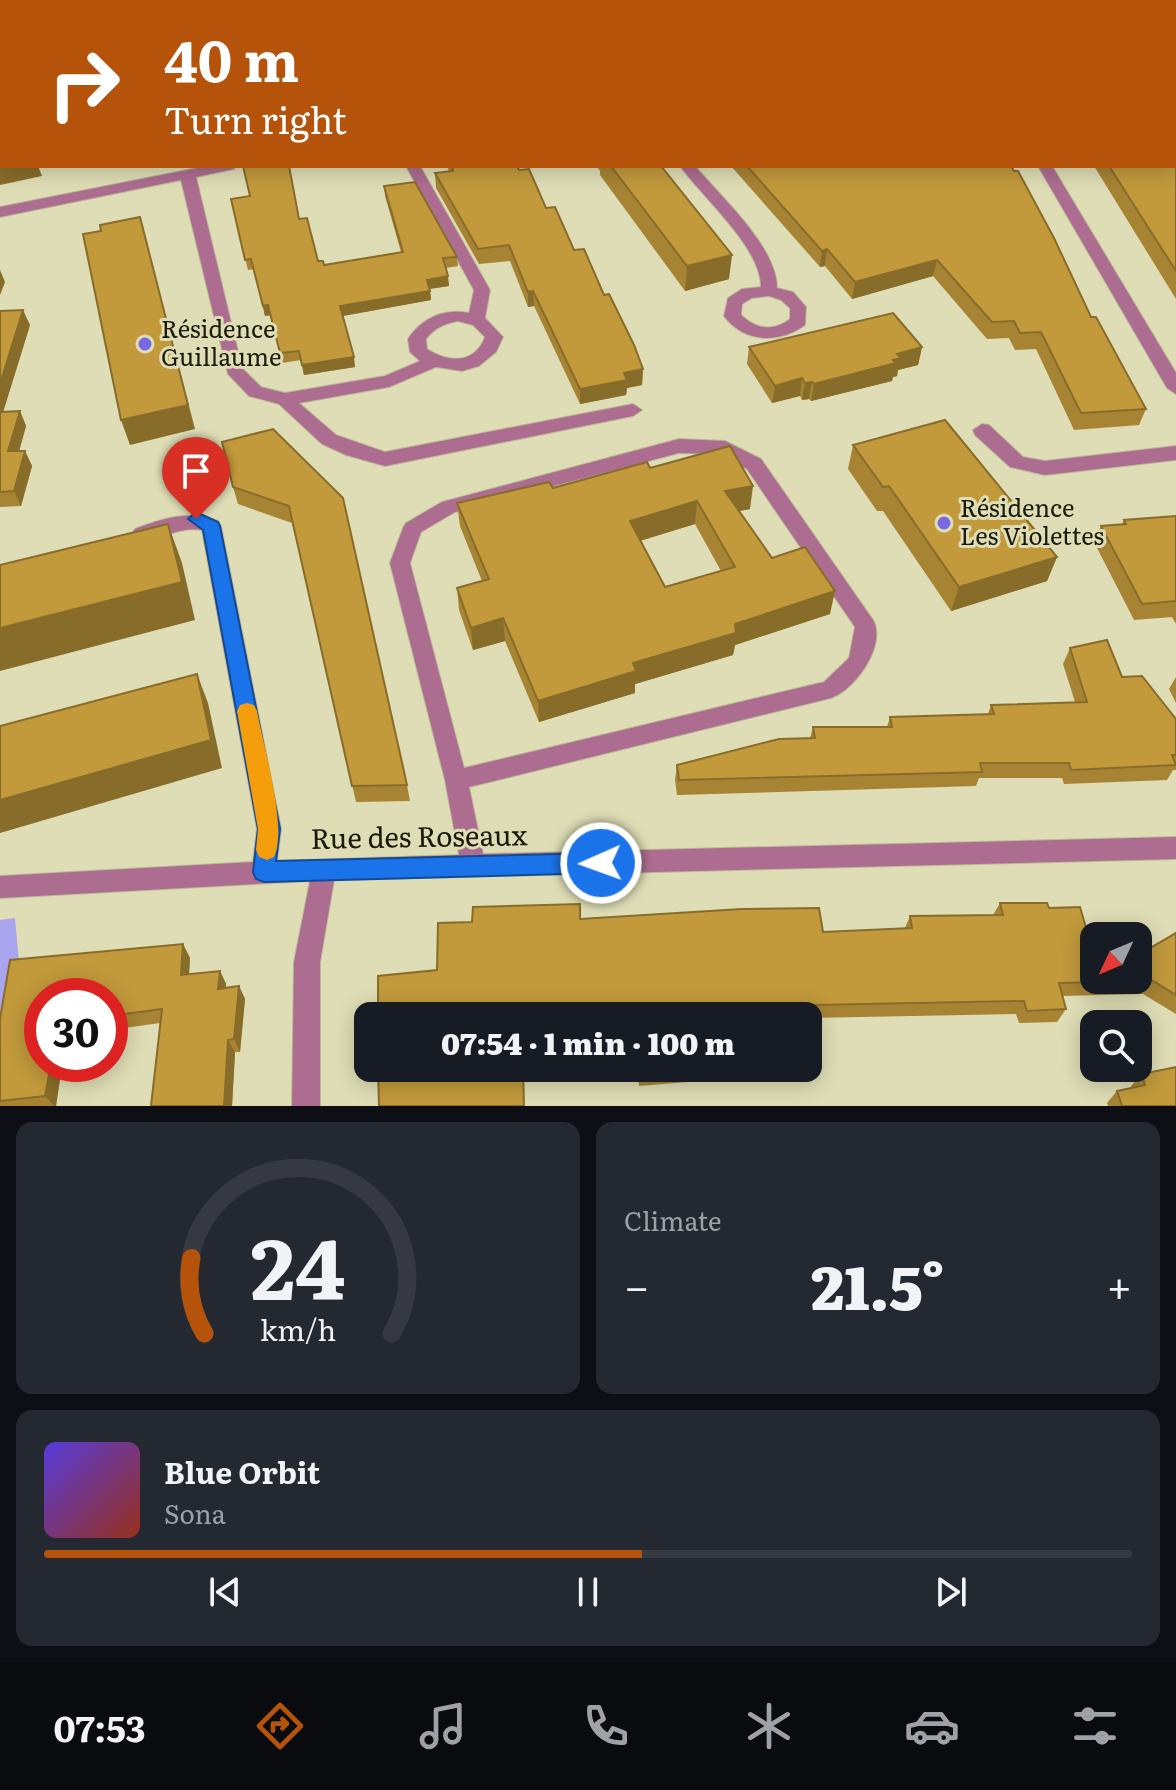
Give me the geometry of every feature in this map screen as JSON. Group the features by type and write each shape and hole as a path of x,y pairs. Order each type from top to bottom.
{"street":[{"path":"0,212 217,168"},
{"path":"414,168 482,290 476,319"},
{"path":"689,168 760,254 769,274 769,291"},
{"path":"1046,168 1176,388"},
{"path":"187,173 234,370 255,392 285,399 389,381 432,362"},
{"path":"458,316 476,319 488,326 494,337 491,348 481,358 448,366 432,362 419,352 417,339 424,327 439,319 458,316"},
{"path":"285,399 311,428 345,450 385,459 633,410"},
{"path":"982,430 1017,462 1045,468 1176,453"},
{"path":"456,780 831,689 859,662 866,626 754,464 725,448 679,446 449,507 413,528 400,563 456,780 473,866"},
{"path":"128,539 171,523 196,519 211,526 269,829 264,872"},
{"name":"Rue des Roseaux","path":"0,887 324,869 1176,848"},
{"path":"306,1106 307,962 324,869"}],"shaded area":[{"path":"15,918 20,973 0,1085 0,920"}],"building":[{"path":"243,168 289,168 299,219 307,218 318,261 323,261 324,265 403,252 384,186 415,182 457,257 443,258 448,276 427,280 430,291 340,306 354,357 302,365 299,351 280,353 268,305 263,306 251,259 245,260 231,199 250,196"},
{"path":"452,168 529,169 546,208 555,207 574,250 584,249 604,295 609,294 643,369 624,373 627,380 580,389 533,291 528,292 509,245 478,249 435,173 453,171"},
{"path":"613,168 663,168 732,255 687,266"},
{"path":"749,168 1012,168 1018,171 1091,317 1096,317 1146,409 1081,413 1041,332 1020,333 1014,321 992,322 937,260 855,282 827,249 822,251"},
{"path":"1110,168 1176,168 1176,271"},
{"name":"Résidence Guillaume","path":"140,217 188,405 121,420 83,234 101,231 100,225"},
{"path":"23,310 0,384 0,311"},
{"path":"893,313 922,347 897,354 901,358 893,360 896,363 814,384 805,383 802,378 775,386 749,347"},
{"path":"20,411 8,451 25,451 14,491 0,492 0,412"},
{"name":"Résidence Les Violettes","path":"945,420 1057,557 959,587 889,486 883,487 853,445"},
{"path":"273,429 343,498 407,785 352,786 289,506 233,487 222,442"},
{"path":"730,446 753,486 725,491 772,558 805,547 835,591 735,624 736,633 633,663 636,671 538,701 503,618 471,628 457,588 489,579 457,503 549,482 553,488 647,462 650,468","holes":["697,501 735,567 665,587 630,521"]},
{"path":"1176,516 1176,601 1142,604 1101,526 1126,524 1124,520"},
{"path":"168,524 182,582 0,628 0,565"},
{"path":"1107,640 1122,677 1142,676 1176,719 1176,755 1172,755 1176,765 1071,770 1069,763 980,763 982,772 679,780 677,765 779,739 815,738 813,727 892,727 890,717 994,714 991,705 1087,702 1070,648"},
{"path":"197,674 211,740 0,800 0,726"},
{"path":"1000,903 1047,903 1049,908 1080,907 1084,922 1080,922 1080,983 1059,983 1066,1009 1027,1011 1024,1001 822,1005 822,1002 378,1002 378,976 437,970 438,923 472,922 473,907 580,904 580,919 742,909 819,908 823,932 912,928 910,916 1003,915"},
{"path":"1176,933 1176,995 1153,981 1152,947"},
{"path":"183,944 181,975 220,971 218,989 239,986 234,1039 228,1040 224,1106 151,1106 162,1009 128,1014 128,978 24,978 24,1082 48,1082 45,1096 0,1101 0,1019 10,960"},
{"path":"1176,1067 1176,1106 1122,1106 1117,1091 1152,1082 1152,1072"},
{"path":"378,1082 523,1082 524,1106 379,1106"}],"slow traffic":[{"path":"247,711 269,829 267,850"}],"place":[{"name":"Résidence Guillaume","path":"145,344"},
{"name":"Résidence Les Violettes","path":"944,523"}],"route":[{"path":"196,519 211,526 269,829 264,872 601,863"}]}
